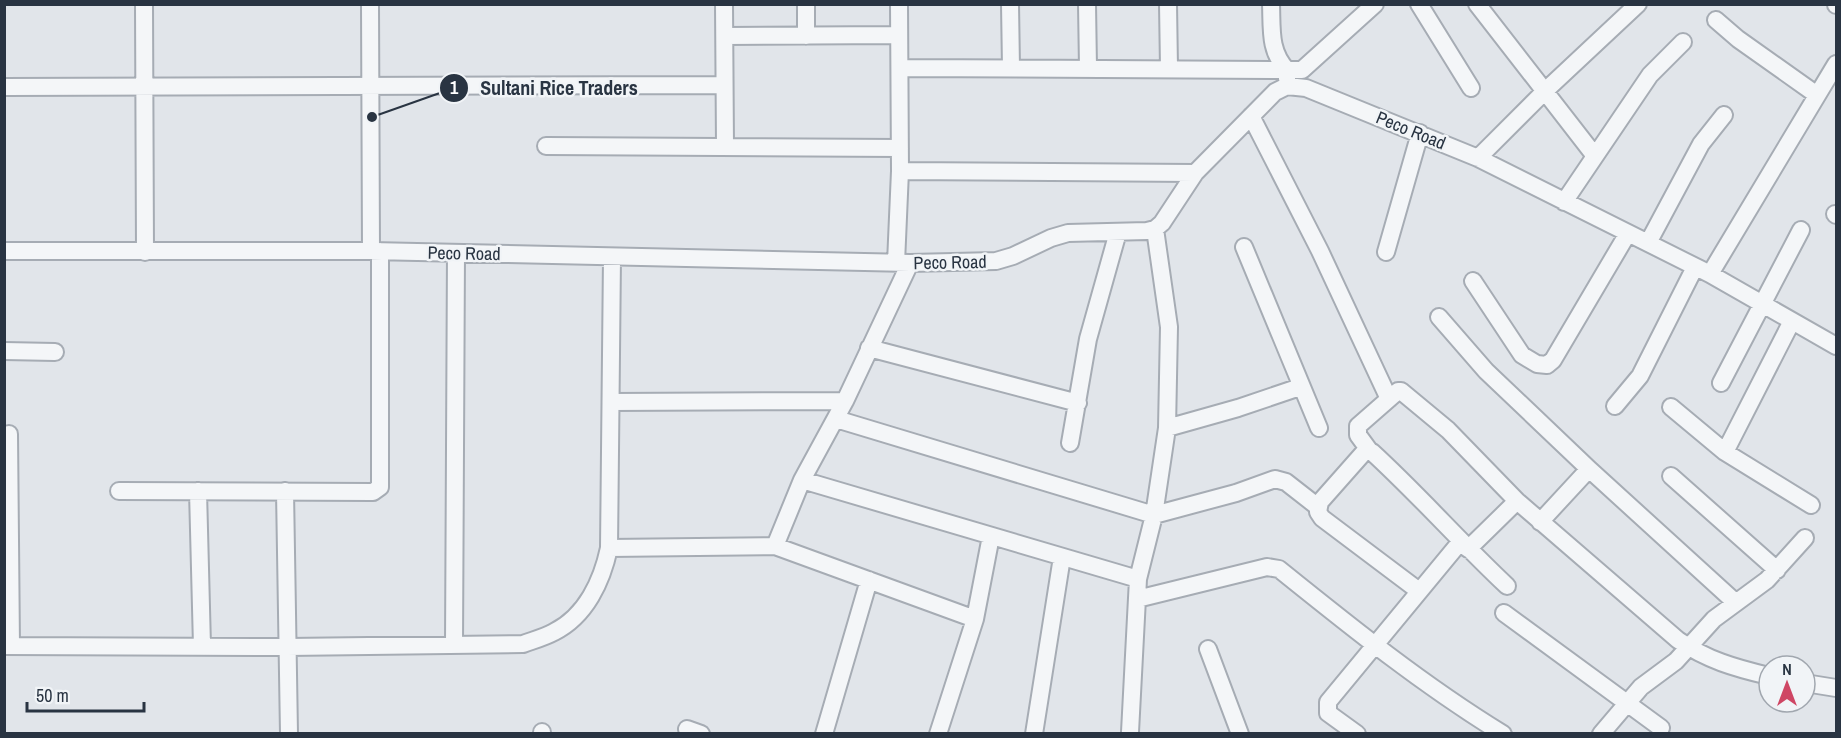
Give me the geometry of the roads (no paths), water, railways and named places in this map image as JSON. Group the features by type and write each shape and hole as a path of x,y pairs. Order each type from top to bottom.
{"street":[{"path":"144,4 145,252"},
{"path":"119,491 373,492 380,487 370,4"},
{"path":"724,4 725,146"},
{"path":"806,4 806,36"},
{"path":"775,546 802,480 836,419 869,348 903,263 899,4"},
{"path":"1010,4 1011,68"},
{"path":"1087,4 1088,68"},
{"path":"1168,4 1169,68"},
{"path":"1270,4 1272,46 1287,78"},
{"path":"1130,732 1138,579 1154,515 1167,428 1169,327 1155,229 1195,173 1287,78 1302,70 1375,4"},
{"path":"1419,4 1471,88"},
{"path":"1477,4 1595,156"},
{"path":"1478,158 1545,91 1638,4"},
{"path":"1716,20 1738,39 1817,95"},
{"path":"725,36 899,35"},
{"path":"1564,202 1650,75 1683,42"},
{"path":"1615,406 1640,376 1703,271 1836,64"},
{"path":"900,68 1169,68 1287,78"},
{"name":"Peco Road","path":"1287,78 1306,88 1478,158 1703,271 1836,346"},
{"path":"4,87 724,85"},
{"path":"1648,243 1701,144 1724,115"},
{"path":"1251,116 1320,251 1389,399"},
{"path":"1386,252 1420,133"},
{"path":"546,146 900,148"},
{"path":"900,171 1195,173"},
{"name":"Peco Road","path":"4,251 376,251 903,263 996,261 1068,233 1155,229"},
{"path":"1721,383 1801,230"},
{"path":"1070,443 1088,339 1118,232"},
{"path":"1473,281 1522,355 1537,364 1547,365 1553,360 1628,233"},
{"path":"1244,247 1318,428"},
{"path":"454,645 456,253"},
{"path":"9,434 8,646 288,647 524,644 554,633 589,600 599,584 609,548 612,257"},
{"path":"1438,316 1486,371 1735,602"},
{"path":"1725,452 1792,321"},
{"path":"869,348 1078,403"},
{"path":"4,351 55,352"},
{"path":"1167,428 1238,408 1300,387"},
{"path":"1508,586 1464,545 1417,494 1369,450 1358,435 1358,426 1398,391 1434,417 1540,522 1688,647 1696,653 1757,673"},
{"path":"611,402 845,401"},
{"path":"1671,407 1725,452 1811,505"},
{"path":"836,419 1154,515 1275,480 1286,482 1318,507"},
{"path":"1369,450 1363,452 1320,502 1318,512 1322,518 1419,591"},
{"path":"1540,522 1589,469"},
{"path":"1671,476 1777,570"},
{"path":"802,480 1138,579"},
{"path":"198,491 202,646"},
{"path":"285,491 289,734"},
{"path":"1357,734 1328,713 1327,705 1419,591 1464,545 1517,501"},
{"path":"938,734 975,619 991,536"},
{"path":"1601,734 1641,687 1676,661 1714,619 1767,580 1805,538"},
{"path":"609,548 775,546 975,619"},
{"path":"1034,734 1062,556"},
{"path":"1137,599 1267,567 1279,569 1374,646 1469,713 1503,734"},
{"path":"824,734 869,580"},
{"path":"1504,613 1661,728"},
{"path":"1208,649 1240,734"},
{"path":"1817,686 1836,688"}],"place":[{"name":"Sultani Rice Traders","path":"372,117"}]}
